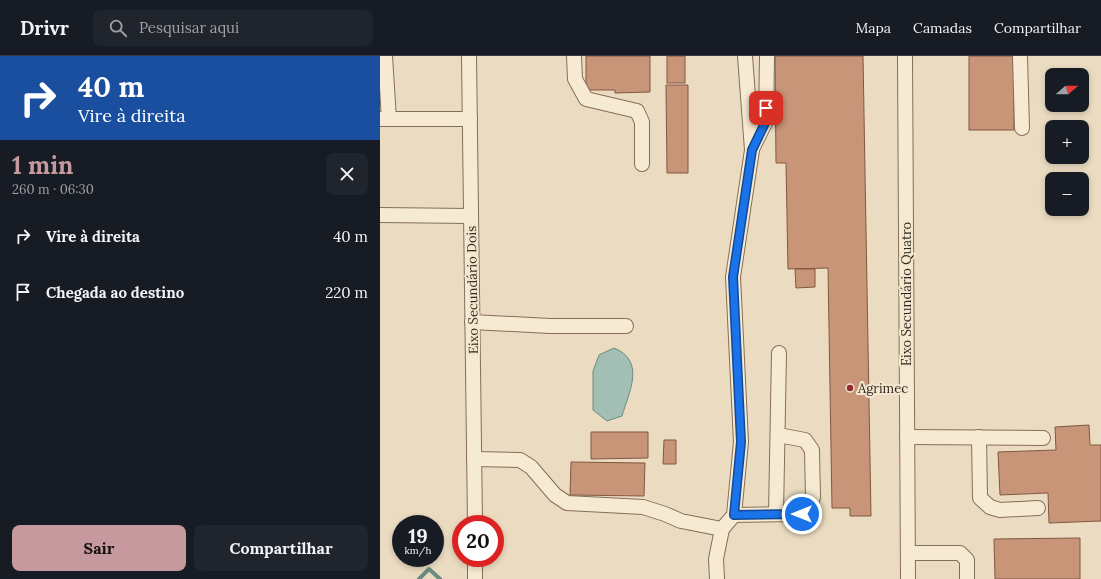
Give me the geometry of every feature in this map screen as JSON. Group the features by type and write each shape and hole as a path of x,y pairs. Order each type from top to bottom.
{"street":[{"path":"385,56 385,119 470,119"},
{"name":"Eixo Secundário Dois","path":"469,56 475,515"},
{"path":"574,56 576,79 586,100 638,111 642,122 642,164"},
{"path":"716,579 716,559 722,529 734,515 741,442 733,277 752,150 745,56"},
{"path":"752,150 766,121 767,56"},
{"name":"Eixo Secundário Quatro","path":"905,56 908,579"},
{"path":"1020,56 1022,128"},
{"path":"380,214 471,216"},
{"path":"472,322 550,326 626,326"},
{"path":"776,514 779,352"},
{"path":"734,515 802,514 809,510 813,497 812,450 805,440 778,435"},
{"path":"907,437 1043,438"},
{"path":"979,437 980,498 990,507 1000,510 1038,508"},
{"path":"474,459 520,460 531,467 555,495 567,503 643,507 681,521 722,529"},
{"path":"908,553 960,553 967,560 967,579"},
{"path":"475,567 475,579"}],"water":[{"path":"614,348 624,354 630,361 633,378 622,416 607,421 593,410 593,371 599,355"}],"building":[{"path":"586,56 650,56 650,92 615,93 615,90 586,90"},
{"path":"667,56 685,56 685,83 667,83"},
{"name":"Agrimec","path":"775,56 863,56 871,516 850,516 850,508 832,508 828,268 788,269 786,163 776,163"},
{"path":"969,56 1014,56 1014,130 969,130"},
{"path":"666,85 688,85 688,173 667,173"},
{"path":"795,269 815,269 815,287 796,288"},
{"path":"1089,425 1090,445 1101,445 1101,521 1049,523 1048,493 1000,495 998,452 1056,450 1055,427"},
{"path":"591,432 648,432 648,458 591,459"},
{"path":"664,440 676,440 676,464 663,464"},
{"path":"571,462 645,463 644,496 570,495"},
{"path":"1080,538 1080,579 995,579 994,539"}],"waterway":[{"path":"419,579 429,569 440,579"}],"place":[{"name":"Agrimec","path":"850,388"}],"route":[{"path":"766,108 766,121 752,150 733,277 741,442 734,515 802,514"}]}
